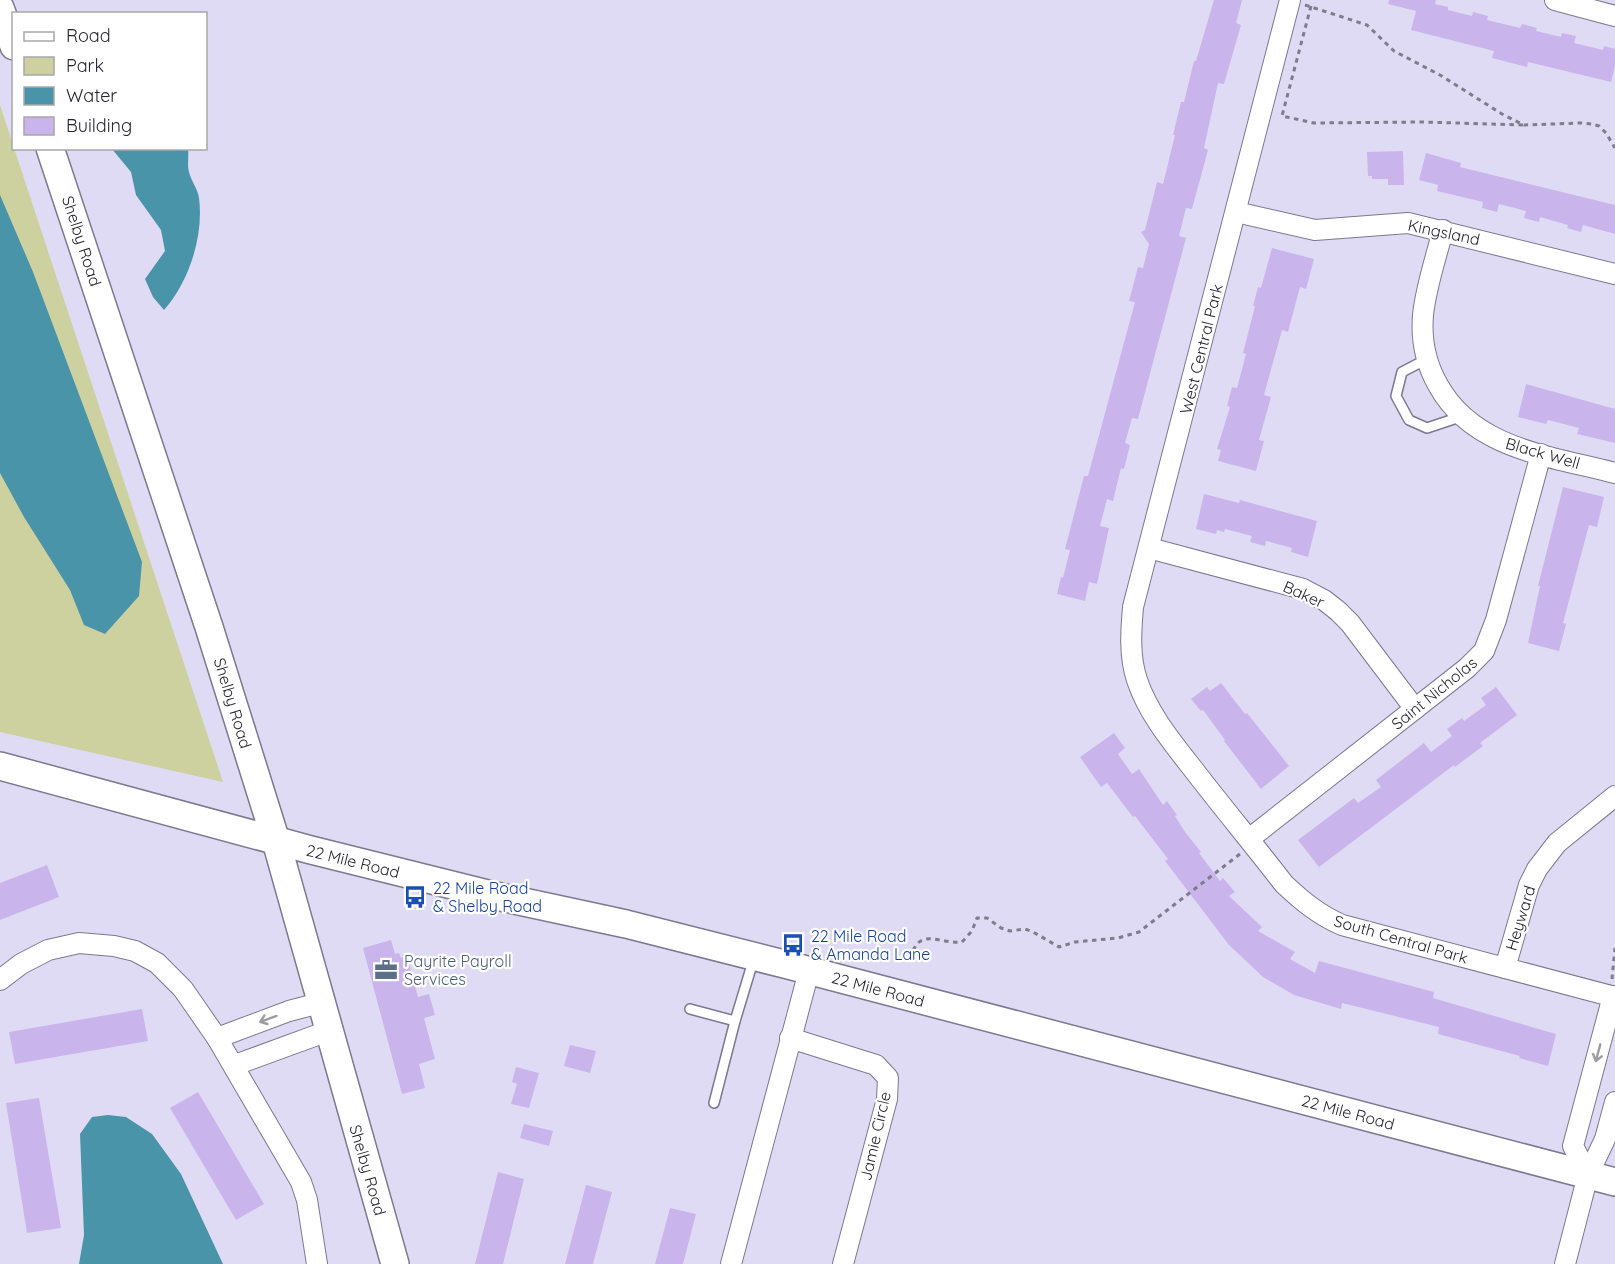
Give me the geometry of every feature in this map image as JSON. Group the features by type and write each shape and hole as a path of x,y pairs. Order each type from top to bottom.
{"street":[{"path":"1555,0 1615,16"},
{"name":"West Central Park","path":"1144,699 1134,669 1131,646 1133,607 1290,1"},
{"path":"0,8 12,41"},
{"name":"Shelby Road","path":"51,150 209,627 276,841 395,1264"},
{"name":"Kingsland","path":"1236,212 1315,230 1399,223 1443,231 1615,274"},
{"name":"Black Well","path":"1443,231 1425,298 1422,329 1432,375 1448,402 1460,417 1495,439 1540,454 1615,473"},
{"name":"Saint Nicholas","path":"1249,839 1467,668 1484,651 1496,620 1540,454"},
{"name":"Baker","path":"1149,548 1290,585 1324,600 1350,623 1415,709"},
{"name":"South Central Park","path":"1144,699 1169,738 1284,884 1298,898 1326,918 1342,925 1614,997"},
{"name":"22 Mile Road","path":"0,766 276,841 496,896 626,924 754,956 1615,1182"},
{"name":"Heyward","path":"1505,968 1529,885 1537,869 1557,843 1615,796"},
{"path":"0,980 21,964 48,950 90,943 135,951 157,963 183,989 235,1065 246,1090 270,1125 301,1182 307,1200 317,1264"},
{"path":"730,1264 809,971"},
{"path":"1588,1175 1573,1146 1614,997"},
{"path":"217,1038 289,1011 320,1003"},
{"path":"235,1065 328,1031"},
{"name":"Jamie Circle","path":"790,1038 876,1065 888,1078 887,1099 843,1264"},
{"path":"1565,1264 1588,1175 1605,1139 1615,1102"}],"lane":[{"path":"1427,359 1402,372 1396,396 1409,420 1427,428 1460,417"},
{"path":"714,1103 754,956"},
{"path":"690,1010 735,1021"}],"path":[{"path":"1290,1 1367,25 1394,51 1440,75 1502,114 1524,125"},
{"path":"1311,6 1282,116 1314,123 1592,124 1599,126 1606,133 1615,148"},
{"path":"910,959 915,947 923,940 936,938 956,943 962,942 972,931 977,918 982,917 994,921 1001,928 1033,932 1059,947 1075,942 1118,938 1139,932 1234,859"},
{"path":"1614,997 1612,971 1615,948"}],"green space":[{"path":"0,105 12,142 12,150 15,150 223,782 0,732"}],"water":[{"path":"113,150 188,150 189,172 199,198 197,243 181,286 164,310 153,297 145,279 165,251 161,230 136,195 131,172"},
{"path":"0,195 33,272 142,562 139,596 105,634 84,625 70,590 24,517 0,473"},
{"path":"108,1115 126,1117 152,1134 181,1174 223,1264 79,1264 84,1235 80,1134 92,1117"}],"building":[{"path":"1214,0 1242,0 1236,23 1241,25 1224,84 1218,83 1204,148 1208,150 1192,209 1186,208 1179,236 1186,238 1138,419 1132,418 1125,443 1130,445 1124,469 1121,468 1113,501 1107,499 1100,526 1109,528 1097,584 1089,582 1085,601 1057,594 1070,550 1065,549 1084,476 1088,476 1135,302 1129,301 1138,267 1143,268 1149,244 1141,232 1145,230 1157,182 1163,184 1181,102 1184,102 1194,61 1196,61"},
{"path":"1389,0 1436,0 1435,4 1448,7 1448,10 1472,16 1473,12 1488,16 1487,20 1520,28 1522,24 1537,28 1536,31 1561,37 1562,33 1576,36 1574,43 1603,50 1604,46 1615,49 1615,66 1611,82 1528,62 1527,67 1492,58 1494,51 1411,30 1416,11 1388,4"},
{"path":"1403,151 1404,185 1388,185 1388,179 1372,179 1372,176 1368,176 1367,152"},
{"path":"1426,153 1461,163 1460,167 1615,205 1615,234 1583,225 1581,232 1567,228 1568,225 1540,217 1539,222 1524,218 1526,211 1499,204 1497,212 1482,208 1483,202 1437,191 1438,185 1419,180"},
{"path":"1272,248 1314,259 1306,289 1300,287 1288,332 1282,330 1264,395 1271,397 1259,440 1264,441 1256,471 1218,461 1221,450 1217,449 1230,407 1227,406 1232,387 1237,388 1246,354 1243,353 1258,287 1261,288"},
{"path":"1526,384 1615,409 1615,443 1577,434 1579,428 1548,420 1546,424 1518,417"},
{"path":"1563,487 1604,497 1597,527 1589,525 1563,623 1566,624 1559,651 1528,643 1540,586 1538,586"},
{"path":"1204,494 1239,503 1240,500 1317,521 1308,557 1291,552 1292,548 1266,541 1265,546 1250,542 1252,536 1225,529 1224,532 1217,530 1216,534 1196,529"},
{"path":"1221,683 1289,766 1261,789 1203,710 1201,711 1191,699 1207,687 1210,691"},
{"path":"1496,687 1517,715 1480,743 1483,746 1455,767 1454,765 1319,867 1298,840 1354,798 1358,803 1381,787 1376,780 1424,743 1431,752 1452,736 1447,729 1462,718 1464,721 1486,705 1481,698"},
{"path":"1114,733 1125,748 1118,754 1132,774 1139,769 1163,805 1167,801 1185,832 1201,852 1199,853 1220,881 1223,878 1235,892 1229,896 1262,927 1258,931 1295,952 1290,959 1315,973 1319,961 1434,992 1433,998 1556,1034 1548,1066 1438,1034 1439,1027 1342,1003 1341,1009 1294,995 1263,977 1229,945 1165,861 1168,859 1135,816 1133,817 1107,783 1101,787 1080,757"},
{"path":"47,865 59,897 0,920 0,883"},
{"path":"391,940 395,954 399,953 401,958 407,956 418,997 429,994 435,1015 424,1018 435,1059 419,1064 425,1088 402,1094 363,948"},
{"path":"142,1009 148,1041 15,1064 9,1032"},
{"path":"570,1045 596,1051 590,1073 564,1066"},
{"path":"516,1067 539,1073 529,1108 511,1104 517,1084 512,1082"},
{"path":"198,1092 264,1204 236,1220 170,1108"},
{"path":"39,1098 61,1228 27,1233 6,1103"},
{"path":"524,1124 553,1131 549,1146 520,1138"},
{"path":"498,1172 524,1179 503,1264 475,1264"},
{"path":"586,1185 612,1192 593,1264 565,1264"},
{"path":"670,1208 696,1214 683,1264 655,1264"}],"place":[{"name":"22 Mile Road & Shelby Road","path":"415,897"},
{"name":"22 Mile Road & Amanda Lane","path":"793,945"},
{"name":"Payrite Payroll Services","path":"386,970"}]}
